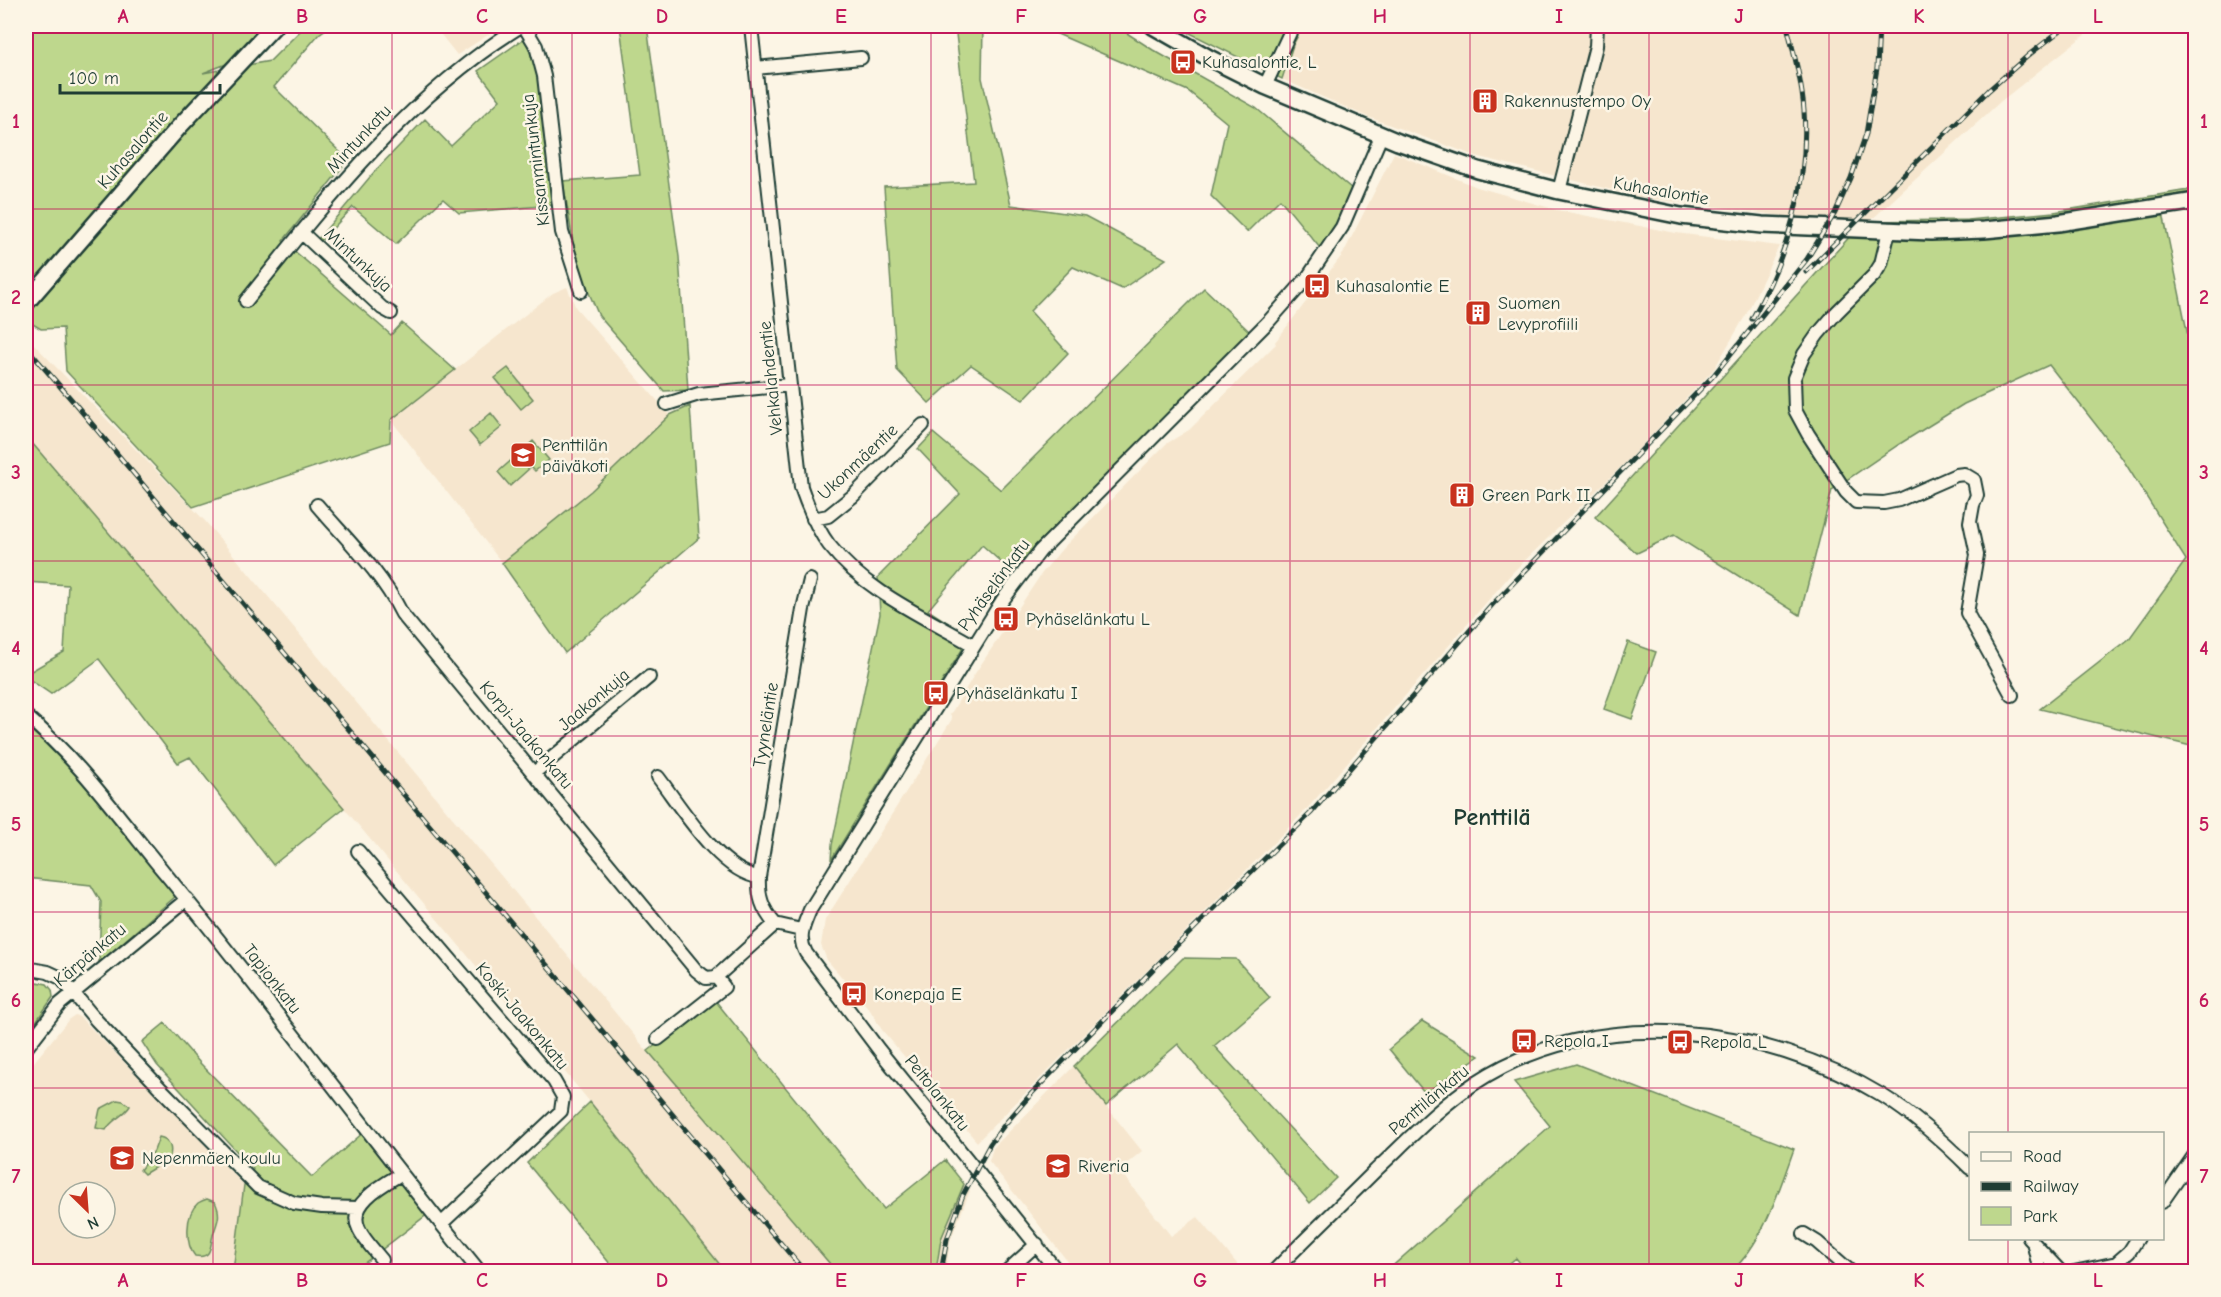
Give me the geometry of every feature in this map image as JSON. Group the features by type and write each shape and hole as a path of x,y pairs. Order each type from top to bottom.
{"main road":[{"name":"Kuhasalontie","path":"28,300 179,127 274,26"},
{"name":"Kuhasalontie","path":"1153,26 1264,86 1381,136 1478,170 1559,191 1681,216 1725,221 1888,231 1984,230 2058,223 2196,201"}],"street":[{"name":"Mintunkatu","path":"246,301 344,180 403,117 492,43 523,26"},
{"name":"Kissanmintunkuja","path":"523,26 536,46 541,62 562,232 581,291"},
{"name":"Vehkalahdentie","path":"751,26 801,487 813,519 828,544 858,575 973,645"},
{"path":"1264,86 1293,26"},
{"path":"1559,191 1596,46 1597,26"},
{"path":"755,68 861,58"},
{"name":"Pyhäselänkatu","path":"801,930 810,910 1002,601 1040,551 1269,321 1308,277 1342,226 1381,136"},
{"path":"1888,231 1881,264 1874,275 1836,314 1804,354 1794,378 1795,410 1808,435 1846,492 1856,502 1884,503 1899,500 1956,475 1964,474 1974,480 1977,495 1972,505 1970,522 1977,555 1967,613 2012,695"},
{"name":"Mintunkuja","path":"301,232 382,308 391,313"},
{"path":"667,404 699,394 789,385"},
{"name":"Ukonmäentie","path":"813,519 828,516 853,496 923,425"},
{"name":"Korpi-Jaakonkatu","path":"317,505 379,575 390,590 402,614 696,970 706,978 716,977"},
{"name":"Tyyneläntie","path":"759,877 803,609 810,580"},
{"name":"Jaakonkuja","path":"534,773 649,677"},
{"name":"Tapionkatu","path":"26,716 74,764 187,899 480,1272"},
{"path":"658,777 704,837 727,862 739,872 759,877 760,901 775,924 801,930"},
{"name":"Koski-Jaakonkatu","path":"358,851 554,1081 563,1096 561,1111 441,1224"},
{"name":"Kärpänkatu","path":"26,1048 60,1004 187,899"},
{"path":"658,1039 724,987 716,977 775,924"},
{"name":"Peltolankatu","path":"801,930 802,947 812,962 879,1050 1058,1272"},
{"path":"26,968 48,972 61,978 96,1020 258,1187 280,1198 308,1206 358,1208"},
{"name":"Penttilänkatu","path":"1273,1272 1435,1114 1475,1083 1523,1057 1571,1041 1596,1036 1669,1032 1759,1044 1806,1059 1884,1097 1930,1130 1969,1166"},
{"path":"2164,1201 2196,1153"},
{"path":"382,1260 359,1229 356,1218 358,1208 377,1190 401,1174"},
{"path":"1804,1234 1826,1249 1851,1272"},
{"path":"2031,1240 2058,1271"},
{"path":"2031,1240 2040,1272"},
{"path":"2106,1272 2137,1240"},
{"path":"1006,1272 1037,1244"},
{"path":"2074,1272 2116,1263"}],"shaded area":[{"path":"434,26 502,26 457,55"},
{"path":"1303,26 2096,26 2001,101 1869,222 1783,216 1640,197 1476,156 1368,117 1282,79 1293,45"},
{"path":"1394,153 1477,187 1557,210 1676,233 1779,246 1747,313 1714,369 1625,463 1512,573 1306,810 977,1142 882,1030 870,1010 827,960 821,945 825,920 952,719 950,715 974,675 1042,573 1062,549 1166,444 1189,430 1276,344 1275,342 1343,254"},
{"name":"Penttilän päiväkoti","path":"567,287 576,308 670,415 591,491 502,563 391,420 553,293"},
{"path":"26,336 205,521 643,1046 836,1271 725,1271 590,1102 344,808 26,436"},
{"name":"Nepenmäen koulu","path":"75,1015 81,1018 244,1185 233,1271 26,1272 26,1072 69,1019"},
{"name":"Riveria","path":"1074,1066 1142,1151 1119,1170 1171,1236 1198,1217 1243,1271 1075,1271 989,1161 993,1148"},
{"path":"964,1184 970,1191 950,1241 946,1271 936,1272 941,1239"}],"green space":[{"path":"26,26 265,26 229,63 203,73 270,61 305,26 330,26 319,34 274,87 348,160 283,241 391,335 402,323 455,370 391,420 390,442 193,507 66,371 63,328 41,329 26,320"},
{"path":"620,26 647,26 679,257 688,390 664,391 599,316 586,286 573,242 563,181 640,175"},
{"path":"955,26 983,26 982,78 1011,205 1085,216 1166,259 1122,289 1073,267 1030,311 1068,353 1023,400 971,365 929,403 897,370 884,187 974,182"},
{"path":"1039,26 1116,26 1153,50 1256,108 1352,189 1337,222 1320,248 1280,199 1247,232 1211,196 1227,123 1188,91"},
{"path":"1176,26 1303,26 1293,45 1282,79"},
{"path":"525,38 538,73 552,205 459,213 443,199 396,244 353,207 321,241 318,239 375,171 425,119 451,146 500,100 478,71"},
{"path":"2195,189 2195,196 2161,203 2188,336 2195,353 2195,747 2040,709 2129,639 2186,560 2122,458 2049,365 1964,404 1832,490 1800,615 1674,535 1637,553 1595,517 1864,221 1968,220 2054,212"},
{"path":"1204,288 1250,332 1035,546 1012,572 982,545 928,610 970,637 831,860 832,845 880,614 878,577 960,494 918,449 933,433 1001,490"},
{"path":"508,368 533,399 521,409 495,378"},
{"path":"690,406 699,538 565,653 502,563 591,491 670,415"},
{"path":"491,413 502,427 480,445 469,432"},
{"path":"26,436 344,808 273,865 190,757 178,763 99,659 51,694 26,677 26,674 64,652 68,585 26,582"},
{"path":"533,441 549,460 535,471 531,467 510,486 498,472"},
{"path":"1628,642 1656,652 1632,719 1604,709"},
{"path":"26,726 86,786 176,896 99,963 101,902 91,885 26,878"},
{"path":"1183,958 1236,959 1270,998 1214,1046 1336,1178 1310,1203 1178,1044 1106,1106 1074,1066"},
{"path":"26,980 47,984 52,990 53,997 26,1036"},
{"path":"714,999 884,1209 945,1160 964,1184 941,1239 936,1271 836,1271 648,1051"},
{"path":"1422,1021 1479,1056 1425,1093 1389,1049"},
{"path":"165,1023 200,1063 312,1177 364,1132 429,1213 354,1271 233,1271 244,1185 253,1169 157,1065 142,1042"},
{"path":"1576,1064 1794,1149 1769,1215 1743,1260 1731,1272 1527,1272 1516,1258 1500,1271 1387,1271 1550,1126 1514,1082"},
{"path":"117,1100 130,1106 106,1130 96,1128 100,1109"},
{"path":"590,1102 725,1271 616,1271 527,1163"},
{"path":"159,1137 170,1145 169,1159 144,1174 140,1170 154,1151"},
{"path":"207,1199 215,1202 218,1219 209,1251 205,1256 195,1256 189,1244 189,1221 198,1203"}],"railway":[{"path":"1752,319 1776,270 1785,245 1793,219 1803,165 1805,138 1803,100 1787,26"},
{"path":"941,1272 947,1239 963,1195 990,1144 1005,1124 1032,1093 1162,960 1311,813 1492,605 1713,376 1807,259 1835,213 1851,178 1866,134 1877,68 1879,26"},
{"path":"1806,272 1989,90 2066,26"},
{"path":"26,347 805,1272"}],"place":[{"name":"Kuhasalontie, L","path":"1183,62"},
{"name":"Rakennustempo Oy","path":"1485,101"},
{"name":"Kuhasalontie E","path":"1317,286"},
{"name":"Suomen Levyprofiili","path":"1478,313"},
{"name":"Penttilän päiväkoti","path":"523,455"},
{"name":"Green Park II","path":"1462,495"},
{"name":"Pyhäselänkatu L","path":"1006,619"},
{"name":"Pyhäselänkatu I","path":"936,693"},
{"name":"Konepaja E","path":"854,994"},
{"name":"Repola I","path":"1524,1041"},
{"name":"Repola L","path":"1680,1042"},
{"name":"Nepenmäen koulu","path":"122,1158"},
{"name":"Riveria","path":"1058,1166"}],"district":[{"name":"Penttilä","path":"1492,817"}]}
